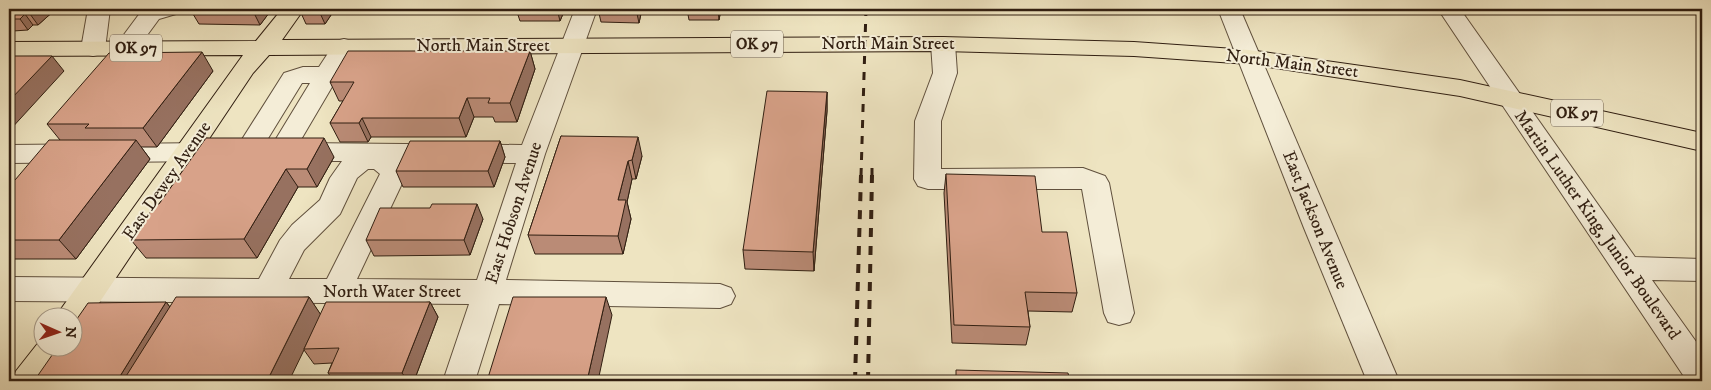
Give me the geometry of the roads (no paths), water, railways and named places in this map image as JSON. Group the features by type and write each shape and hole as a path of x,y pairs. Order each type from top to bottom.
{"main road":[{"name":"East Dewey Avenue","path":"79,308 245,68 280,28 293,9"},
{"name":"North Main Street","path":"263,47 942,44 1134,48 1249,57 1382,76 1509,98"},
{"name":"OK 97","path":"9,49 263,47"},
{"name":"OK 97","path":"1509,98 1702,142"},
{"path":"28,381 45,358"}],"street":[{"path":"93,48 99,9"},
{"name":"East Hobson Avenue","path":"459,381 532,154 586,9"},
{"name":"East Jackson Avenue","path":"1229,9 1382,381"},
{"name":"Martin Luther King, Junior Boulevard","path":"1449,9 1702,376"},
{"path":"126,48 154,10"},
{"path":"942,44 945,73 928,121 928,179 1083,178 1095,183 1119,313"},
{"path":"281,152 344,46"},
{"path":"247,152 293,78 303,75 327,75"},
{"path":"9,154 281,152 376,159 389,165 394,174 336,292"},
{"path":"268,290 293,243 310,224 330,207 350,167 359,157 532,154"},
{"path":"1627,268 1699,273"},
{"name":"North Water Street","path":"9,289 93,288 720,296"}],"railway":[{"path":"861,176 866,9"},
{"path":"872,162 872,175"},
{"path":"855,381 861,175"},
{"path":"868,381 872,175"}]}
